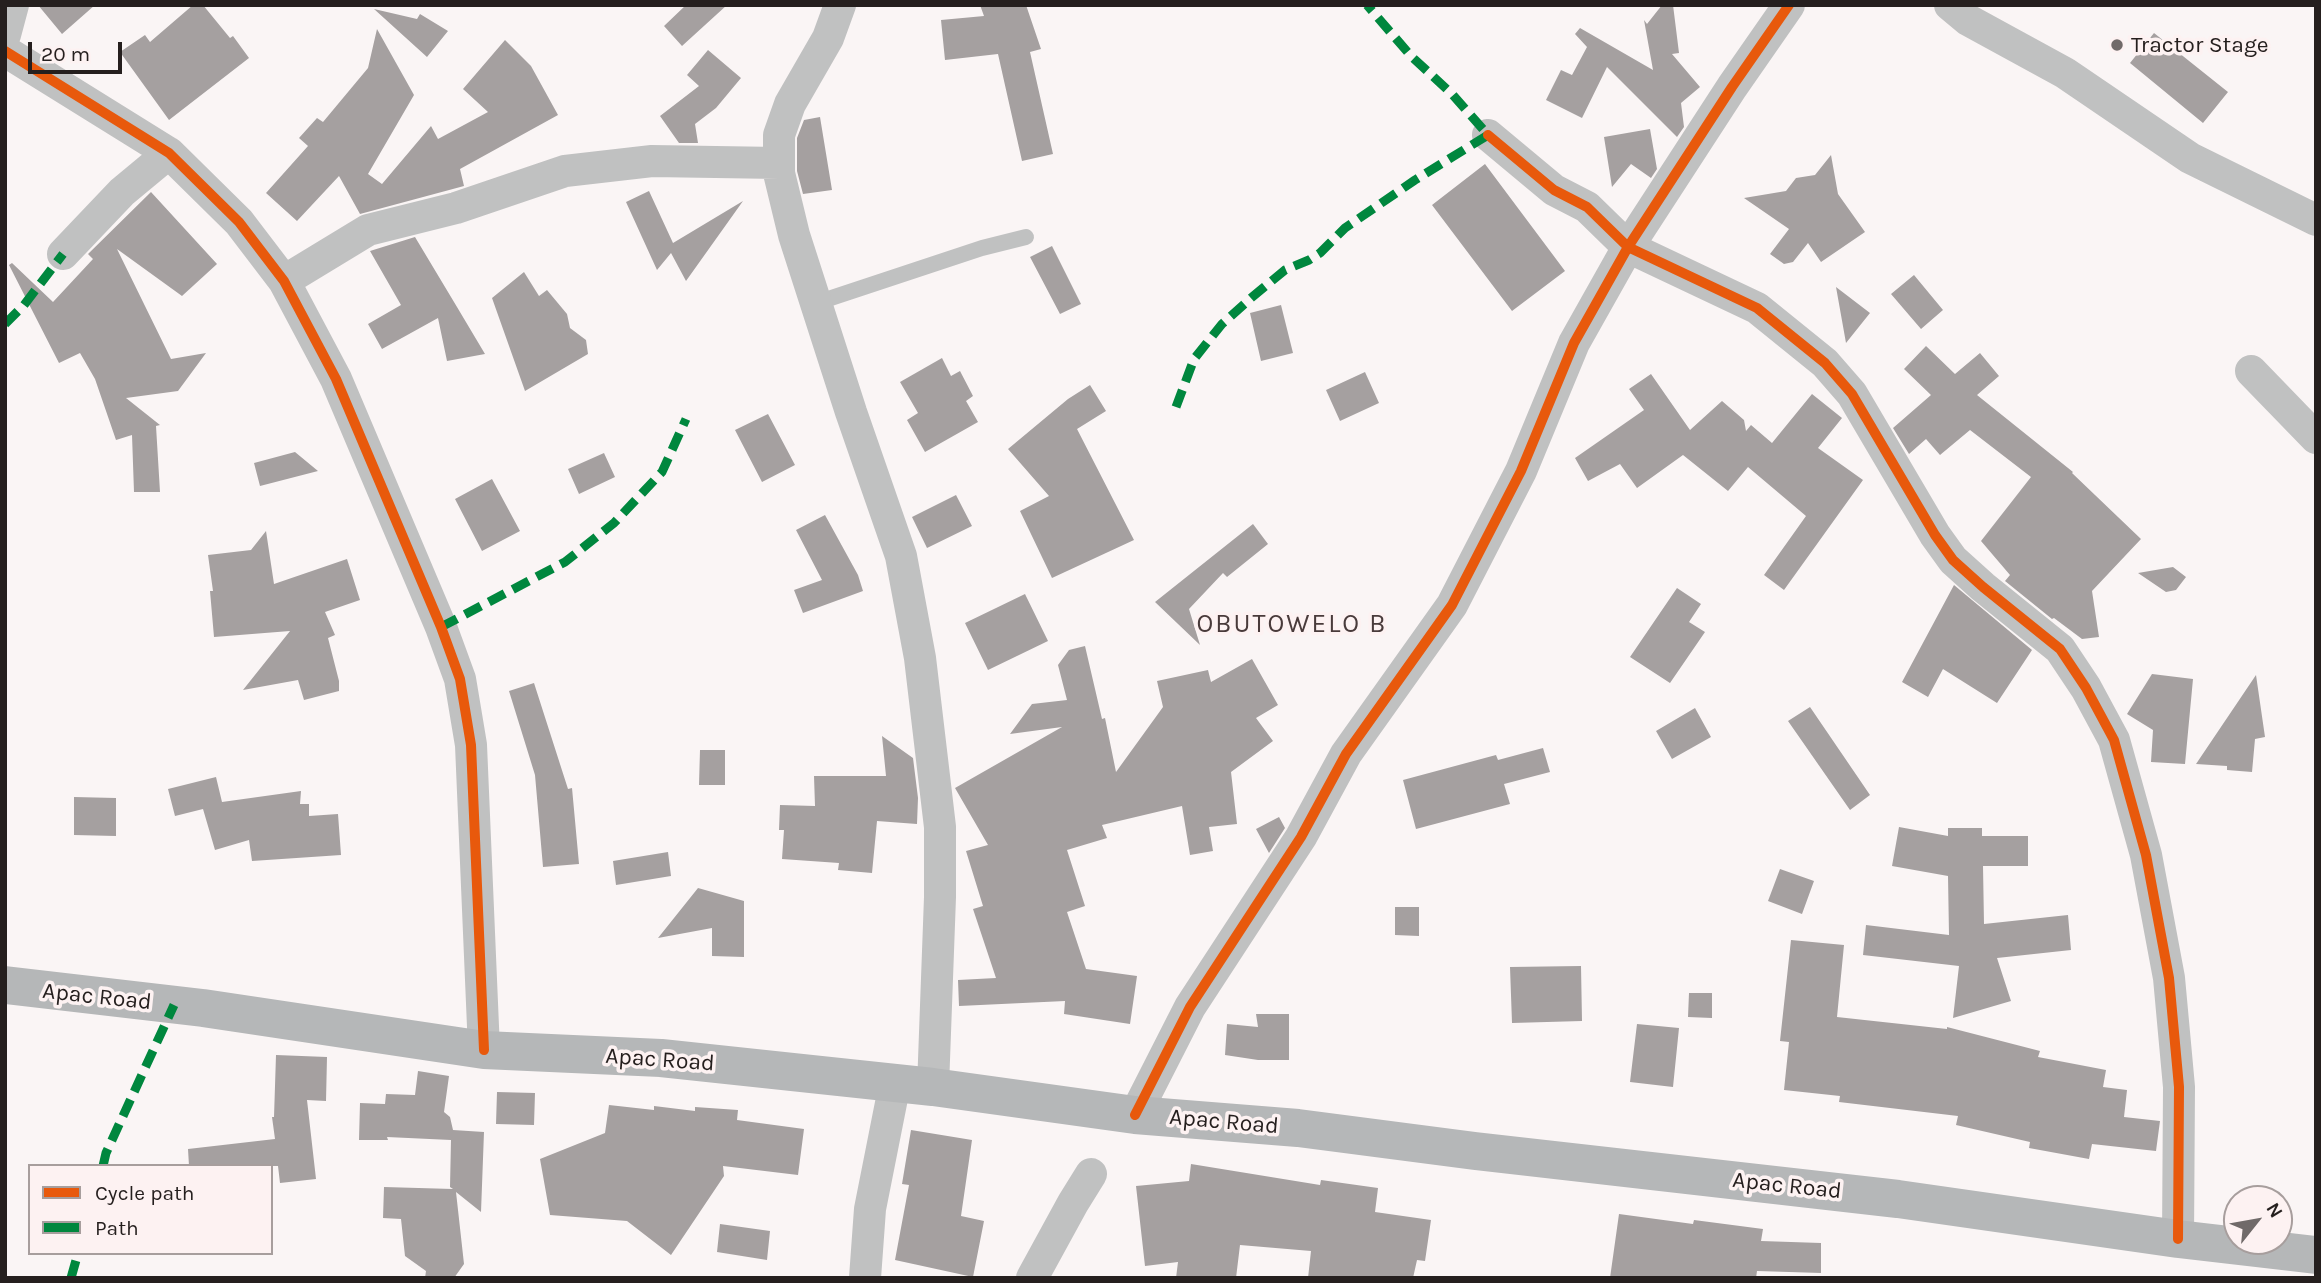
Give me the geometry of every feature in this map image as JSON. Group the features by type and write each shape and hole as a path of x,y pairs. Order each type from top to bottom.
{"main road":[{"name":"Apac Road","path":"5,985 203,1008 484,1049 661,1058 933,1087 1135,1115 1298,1128 1898,1199 2316,1255"}],"street":[{"path":"5,35 13,5"},
{"path":"840,5 828,38 790,104 779,135 779,173 794,235 901,556 920,658 940,827 933,1087"},
{"path":"1135,1115 1190,1007 1301,837 1346,754 1452,605 1521,471 1574,343 1628,247 1789,5"},
{"path":"1950,5 1968,20 2065,72 2190,158 2316,220"},
{"path":"5,51 169,153 239,222 284,281 335,379 441,627 460,678 471,745 484,1049"},
{"path":"1488,135 1553,190 1587,207 1628,247 1756,308 1825,363 1852,394 1953,560 2060,649 2086,688 2114,740 2146,855 2169,978 2179,1087 2178,1238"},
{"path":"63,254 122,192 169,153"},
{"path":"284,281 368,230 456,208 565,171 652,161 779,163"},
{"path":"2252,371 2316,438"},
{"path":"865,1278 870,1209 895,1083"},
{"path":"1032,1278 1091,1174"}],"lane":[{"path":"816,303 982,248 1026,237"}],"building":[{"path":"38,5 95,5 62,34"},
{"path":"193,5 203,5 230,38 233,36 249,58 169,120 120,52 145,35 150,42"},
{"path":"686,5 727,5 682,46 664,26"},
{"path":"980,5 1026,5 1041,49 1030,52 1053,154 1022,161 998,54 945,60 941,20 984,16"},
{"path":"1662,5 1673,5 1679,53 1672,54 1700,87 1681,103 1684,127 1677,137 1607,67 1582,118 1546,100 1561,70 1572,75 1587,47 1575,34 1580,28 1653,70 1644,20 1647,24"},
{"path":"374,9 417,19 420,14 448,31 427,57"},
{"path":"377,29 414,95 368,174 382,184 431,126 438,139 488,112 463,89 505,40 531,66 558,115 460,169 464,186 360,214 339,176 297,221 266,193 308,146 299,138 317,118 323,122 368,68"},
{"path":"2154,33 2228,92 2203,123 2130,63"},
{"path":"708,50 741,78 716,108 695,124 698,143 679,143 660,116 699,86 687,75"},
{"path":"820,117 832,190 803,194 797,171 797,138 804,120"},
{"path":"1650,129 1657,169 1651,178 1631,164 1612,187 1604,137"},
{"path":"1831,155 1838,194 1865,232 1821,262 1808,243 1793,262 1784,264 1770,254 1789,229 1744,198 1786,191 1796,178 1815,175"},
{"path":"1485,164 1565,271 1512,311 1432,205"},
{"path":"649,191 673,243 743,201 686,281 671,253 657,270 626,202"},
{"path":"151,192 217,264 182,296 117,249 171,359 206,353 178,391 126,398 160,425 156,426 160,492 134,492 132,435 116,440 95,379 80,353 59,363 9,265 12,263 53,302 93,259 88,254"},
{"path":"415,237 485,354 447,361 438,318 382,349 368,324 401,305 370,251"},
{"path":"1052,246 1081,304 1060,314 1030,257"},
{"path":"524,272 539,296 547,290 567,314 570,328 586,340 588,354 525,391 492,298"},
{"path":"1914,275 1943,310 1921,329 1891,294"},
{"path":"1836,287 1870,313 1846,343"},
{"path":"1281,305 1293,353 1261,361 1250,313"},
{"path":"1926,346 1955,374 1980,353 1999,376 1977,395 2073,472 2141,539 2092,591 2099,637 2082,639 2005,581 2010,575 1981,541 2031,477 1970,430 1940,455 1926,439 1909,454 1893,428 1931,395 1904,369"},
{"path":"942,358 951,376 960,371 973,396 966,401 978,422 925,452 907,420 918,413 900,382"},
{"path":"1365,372 1379,403 1340,421 1326,390"},
{"path":"1651,374 1690,430 1722,401 1744,420 1746,431 1751,425 1772,443 1812,394 1842,418 1818,448 1863,480 1784,590 1764,575 1806,516 1748,467 1728,491 1683,455 1637,488 1620,464 1588,481 1575,458 1644,410 1629,389"},
{"path":"1090,385 1106,411 1077,429 1134,540 1052,578 1020,511 1049,496 1008,449 1068,399"},
{"path":"768,414 795,465 762,482 735,430"},
{"path":"295,452 318,471 260,486 254,463"},
{"path":"604,453 615,477 579,494 568,469"},
{"path":"492,479 520,531 482,551 455,499"},
{"path":"956,495 972,526 927,548 912,517"},
{"path":"825,515 858,575 863,591 803,613 794,590 822,580 796,530"},
{"path":"1253,524 1268,544 1227,577 1223,573 1189,609 1200,645 1155,602"},
{"path":"266,531 274,584 347,559 360,600 325,612 335,635 328,638 339,691 304,700 298,680 243,690 290,631 214,637 210,591 213,591 208,555 251,550"},
{"path":"2173,567 2186,577 2176,590 2166,592 2138,573"},
{"path":"1954,585 2032,650 1997,703 1943,669 1928,697 1902,682"},
{"path":"1677,588 1701,604 1689,622 1705,632 1670,683 1630,657"},
{"path":"1025,594 1048,641 988,670 965,623"},
{"path":"1085,646 1102,719 1105,718 1116,772 1163,707 1157,681 1208,670 1211,682 1252,659 1278,705 1256,718 1273,741 1231,772 1237,824 1209,827 1213,851 1190,855 1182,806 1102,825 1107,838 1067,850 1085,906 1067,912 1086,969 1137,976 1130,1024 1064,1014 1065,1001 959,1006 958,980 996,978 973,909 983,906 966,851 988,845 955,788 1062,727 1010,734 1032,704 1067,700 1058,665 1069,650"},
{"path":"2152,674 2193,679 2185,764 2151,762 2153,730 2127,714"},
{"path":"2256,675 2265,737 2255,739 2252,772 2227,770 2227,766 2196,764"},
{"path":"534,683 568,789 572,788 579,864 543,867 535,775 509,691"},
{"path":"1810,707 1870,795 1850,810 1788,721"},
{"path":"1695,708 1711,737 1672,759 1656,731"},
{"path":"882,736 913,758 918,798 917,824 877,821 872,873 838,870 839,863 782,859 784,830 779,830 780,805 815,806 814,776 886,776"},
{"path":"1543,748 1550,772 1504,784 1510,804 1416,829 1403,780 1496,755 1498,760"},
{"path":"700,750 725,750 725,785 699,785"},
{"path":"216,777 222,802 301,791 300,804 309,804 309,816 338,814 341,855 252,861 249,840 215,850 203,809 175,816 168,789"},
{"path":"74,797 116,798 116,836 74,835"},
{"path":"1279,817 1285,828 1269,853 1256,829"},
{"path":"1899,827 1948,836 1948,828 1982,828 1982,836 2028,836 2028,866 1983,866 1984,924 2068,915 2071,950 1997,958 2011,1001 1953,1018 1959,966 1863,955 1866,925 1949,935 1948,876 1892,866"},
{"path":"668,852 671,876 616,885 613,861"},
{"path":"1780,869 1814,881 1802,914 1768,901"},
{"path":"698,888 744,901 744,957 712,956 712,928 658,938"},
{"path":"1395,907 1419,907 1419,936 1395,935"},
{"path":"1791,940 1844,945 1837,1017 1947,1027 2040,1051 2038,1057 2106,1070 2103,1087 2127,1090 2124,1117 2160,1121 2156,1151 2092,1144 2089,1159 2029,1148 2030,1142 1956,1125 1958,1116 1839,1102 1840,1096 1784,1090 1789,1042 1780,1041"},
{"path":"1581,966 1582,1021 1512,1023 1510,967"},
{"path":"1689,993 1712,993 1712,1018 1688,1017"},
{"path":"1256,1014 1289,1014 1289,1060 1258,1060 1225,1055 1227,1024 1258,1027"},
{"path":"1637,1024 1679,1028 1673,1087 1630,1082"},
{"path":"276,1055 327,1057 326,1101 307,1100 316,1179 280,1183 278,1166 273,1164 189,1164 188,1149 275,1139"},
{"path":"418,1071 449,1076 444,1112 450,1117 453,1130 484,1132 481,1212 456,1192 464,1264 454,1278 425,1278 426,1271 405,1256 401,1219 383,1218 384,1187 453,1189 450,1187 451,1140 387,1137 388,1140 359,1140 360,1103 385,1104 386,1094 415,1095"},
{"path":"497,1092 535,1093 534,1125 496,1124"},
{"path":"609,1105 654,1110 654,1106 695,1111 695,1107 738,1110 737,1120 804,1129 798,1175 723,1166 724,1176 671,1255 627,1221 550,1215 540,1159 605,1133"},
{"path":"911,1130 972,1140 961,1216 984,1221 973,1277 895,1260 909,1185 902,1184"},
{"path":"1191,1164 1320,1185 1321,1180 1378,1188 1375,1212 1431,1220 1425,1261 1417,1260 1413,1278 1308,1278 1311,1251 1240,1245 1236,1278 1176,1278 1178,1262 1145,1266 1136,1186 1189,1181"},
{"path":"1619,1214 1693,1224 1694,1220 1763,1229 1761,1241 1821,1243 1821,1273 1757,1271 1756,1278 1610,1278"},
{"path":"720,1224 770,1231 767,1260 717,1252"}],"marked path":[{"path":"1176,407 1194,359 1222,324 1251,298 1285,270 1320,253 1345,228 1488,135 1452,94 1411,56 1367,5"},
{"path":"5,324 24,305 63,254"},
{"path":"441,627 565,562 614,523 662,472 686,419"},
{"path":"103,1164 106,1153 174,1005"},
{"path":"71,1278 77,1255"}],"cycle path":[{"path":"1135,1115 1190,1007 1301,837 1346,754 1452,605 1521,471 1574,343 1628,247 1789,5"},
{"path":"5,51 169,153 239,222 284,281 336,379 441,627 460,679 471,745 484,1050"},
{"path":"1488,135 1554,190 1587,207 1628,247 1757,308 1825,363 1852,394 1935,535 1953,560 2060,649 2086,688 2114,740 2146,855 2169,978 2179,1087 2178,1239"}],"place":[{"name":"Tractor Stage","path":"2117,45"}],"district":[{"name":"OBUTOWELO B","path":"1292,625"}]}
